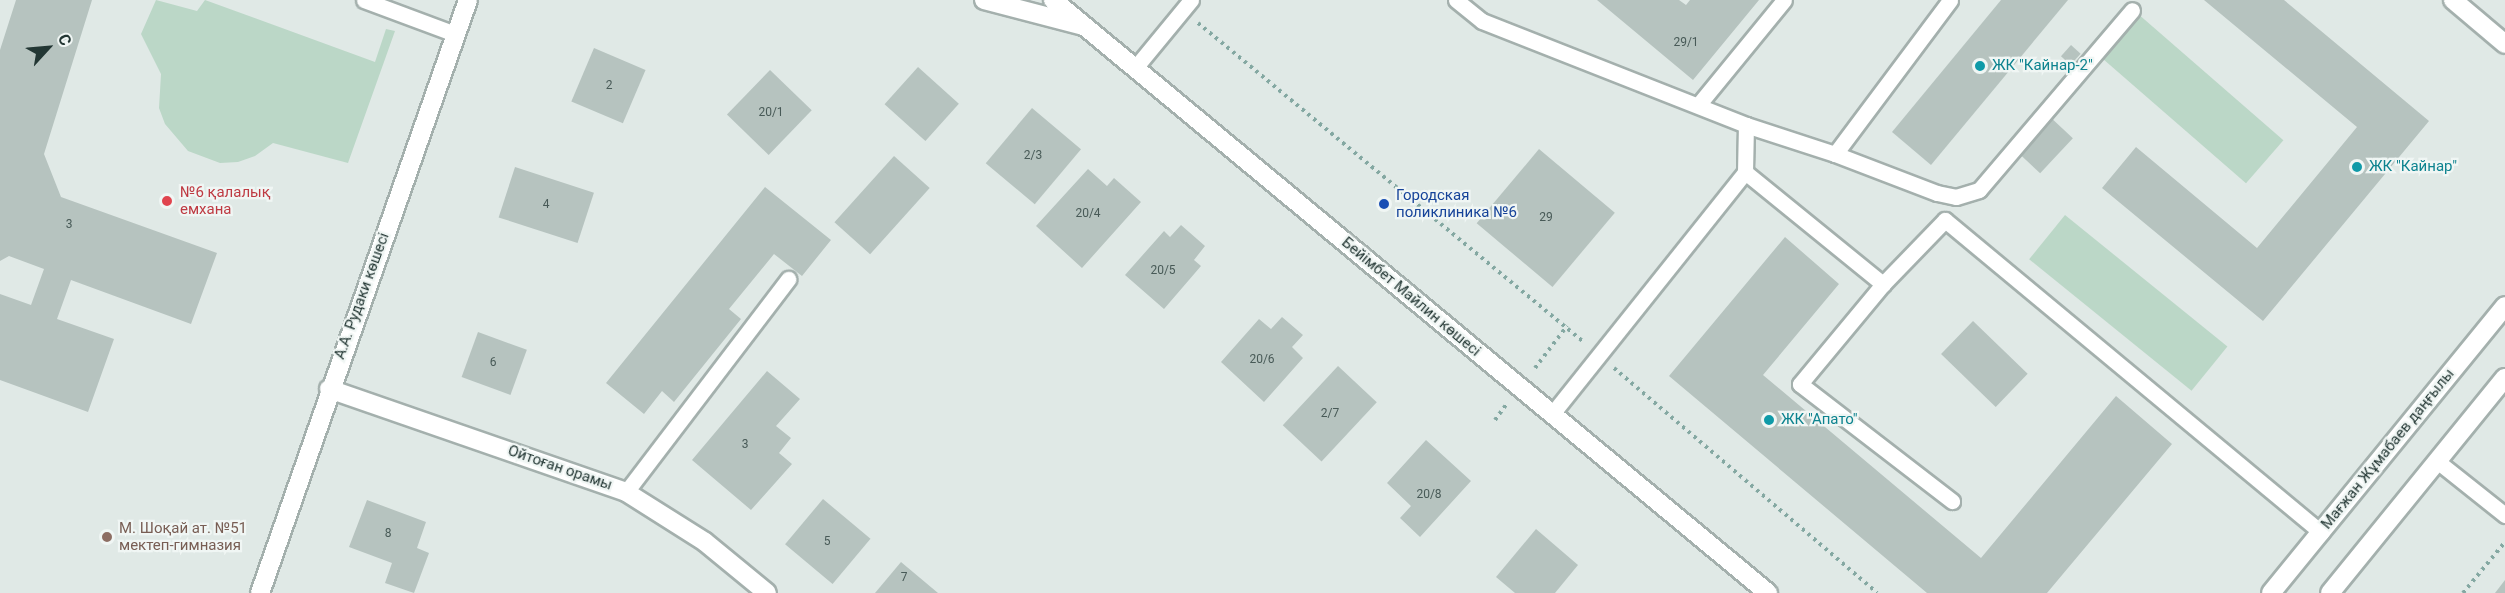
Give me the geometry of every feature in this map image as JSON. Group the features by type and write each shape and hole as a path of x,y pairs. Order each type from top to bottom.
{"street":[{"name":"А.А. Рудаки көшесі","path":"260,593 329,389 468,0"},
{"path":"984,0 1084,26"},
{"name":"Бейімбет Майлин көшесі","path":"1053,0 1768,593"},
{"path":"2453,0 2505,44"},
{"name":"Мағжан Жұмабаев даңғылы","path":"2271,593 2505,306"},
{"path":"2330,593 2505,378"},
{"name":"Ойтоған орамы","path":"329,389 626,492 705,542 766,593"}],"lane":[{"path":"364,0 455,34"},
{"path":"1456,0 1482,21 1699,104 1746,125 1835,154 1937,193 1956,196 1979,190 2132,10"},
{"path":"1699,104 1784,0"},
{"path":"1835,154 1950,0"},
{"path":"1135,68 1187,5"},
{"path":"1552,414 1745,172 1746,125"},
{"path":"1745,172 1883,284"},
{"path":"1952,501 1800,384 1883,284 1946,220 2320,532"},
{"path":"626,492 788,279"},
{"path":"2437,461 2505,515"}],"path":[{"path":"1187,5 1877,593"},
{"path":"2463,593 2505,542"}],"green space":[{"path":"156,0 197,11 205,0 375,62 386,29 395,31 348,163 273,143 255,156 238,162 220,163 188,151 165,124 159,108 161,74 141,34"},
{"path":"2137,13 2283,140 2246,183 2100,56"},
{"path":"2065,215 2227,347 2192,391 2029,259"}],"building":[{"path":"16,0 92,0 44,154 61,197 217,253 191,324 71,280 57,319 114,339 88,412 0,380 0,294 31,305 44,269 9,256 0,261 0,50"},
{"path":"1597,0 1679,0 1686,5 1690,0 1759,0 1693,80"},
{"name":"ЖК \"Кайнар-2\"","path":"2001,0 2068,0 1931,165 1892,132"},
{"name":"ЖК \"Кайнар\"","path":"2204,0 2284,0 2429,121 2263,321 2102,188 2136,147 2257,248 2357,127"},
{"path":"2071,45 2081,54 2071,65 2061,56"},
{"path":"594,48 646,70 623,123 571,101"},
{"path":"918,67 959,104 925,141 885,104"},
{"path":"770,70 812,110 769,155 727,115"},
{"path":"1032,108 1081,149 1035,204 986,163"},
{"path":"2048,115 2073,138 2040,173 2015,150"},
{"path":"1539,149 1615,213 1552,287 1477,223"},
{"path":"894,156 930,188 870,254 834,222"},
{"path":"515,167 594,193 578,243 499,217"},
{"path":"1088,169 1107,186 1114,178 1141,202 1082,268 1036,226"},
{"path":"765,187 831,240 802,276 774,254 729,309 741,319 674,402 662,391 644,414 606,383"},
{"path":"1181,225 1205,246 1194,260 1201,266 1164,309 1125,275 1164,231 1170,237"},
{"name":"ЖК \"Апато\"","path":"1785,237 1839,284 1763,375 1981,558 2116,396 2172,444 2047,593 1927,593 1669,376"},
{"path":"1282,317 1303,335 1292,347 1303,358 1264,402 1221,362 1259,319 1271,329"},
{"path":"1973,321 2028,374 1996,407 1941,354"},
{"path":"478,332 527,350 510,395 462,377"},
{"path":"1338,366 1377,402 1322,461 1283,425"},
{"path":"767,371 800,399 776,426 791,438 779,453 792,464 751,510 692,460"},
{"path":"1426,440 1471,481 1420,537 1400,518 1411,506 1387,483"},
{"path":"823,499 870,539 833,584 785,544"},
{"path":"367,500 426,522 417,548 429,553 414,593 385,583 392,563 349,547"},
{"path":"1536,529 1578,565 1555,593 1515,593 1496,577"},
{"path":"901,562 938,593 875,593"},
{"path":"2505,580 2505,593 2495,593"}],"place":[{"name":"ЖК \"Кайнар-2\"","path":"1980,66"},
{"name":"ЖК \"Кайнар\"","path":"2357,167"},
{"name":"№6 қалалық емхана","path":"167,201"},
{"name":"Городская поликлиника №6","path":"1384,204"},
{"name":"ЖК \"Апато\"","path":"1769,420"},
{"name":"М. Шоқай ат. №51 мектеп-гимназия","path":"107,537"}]}
